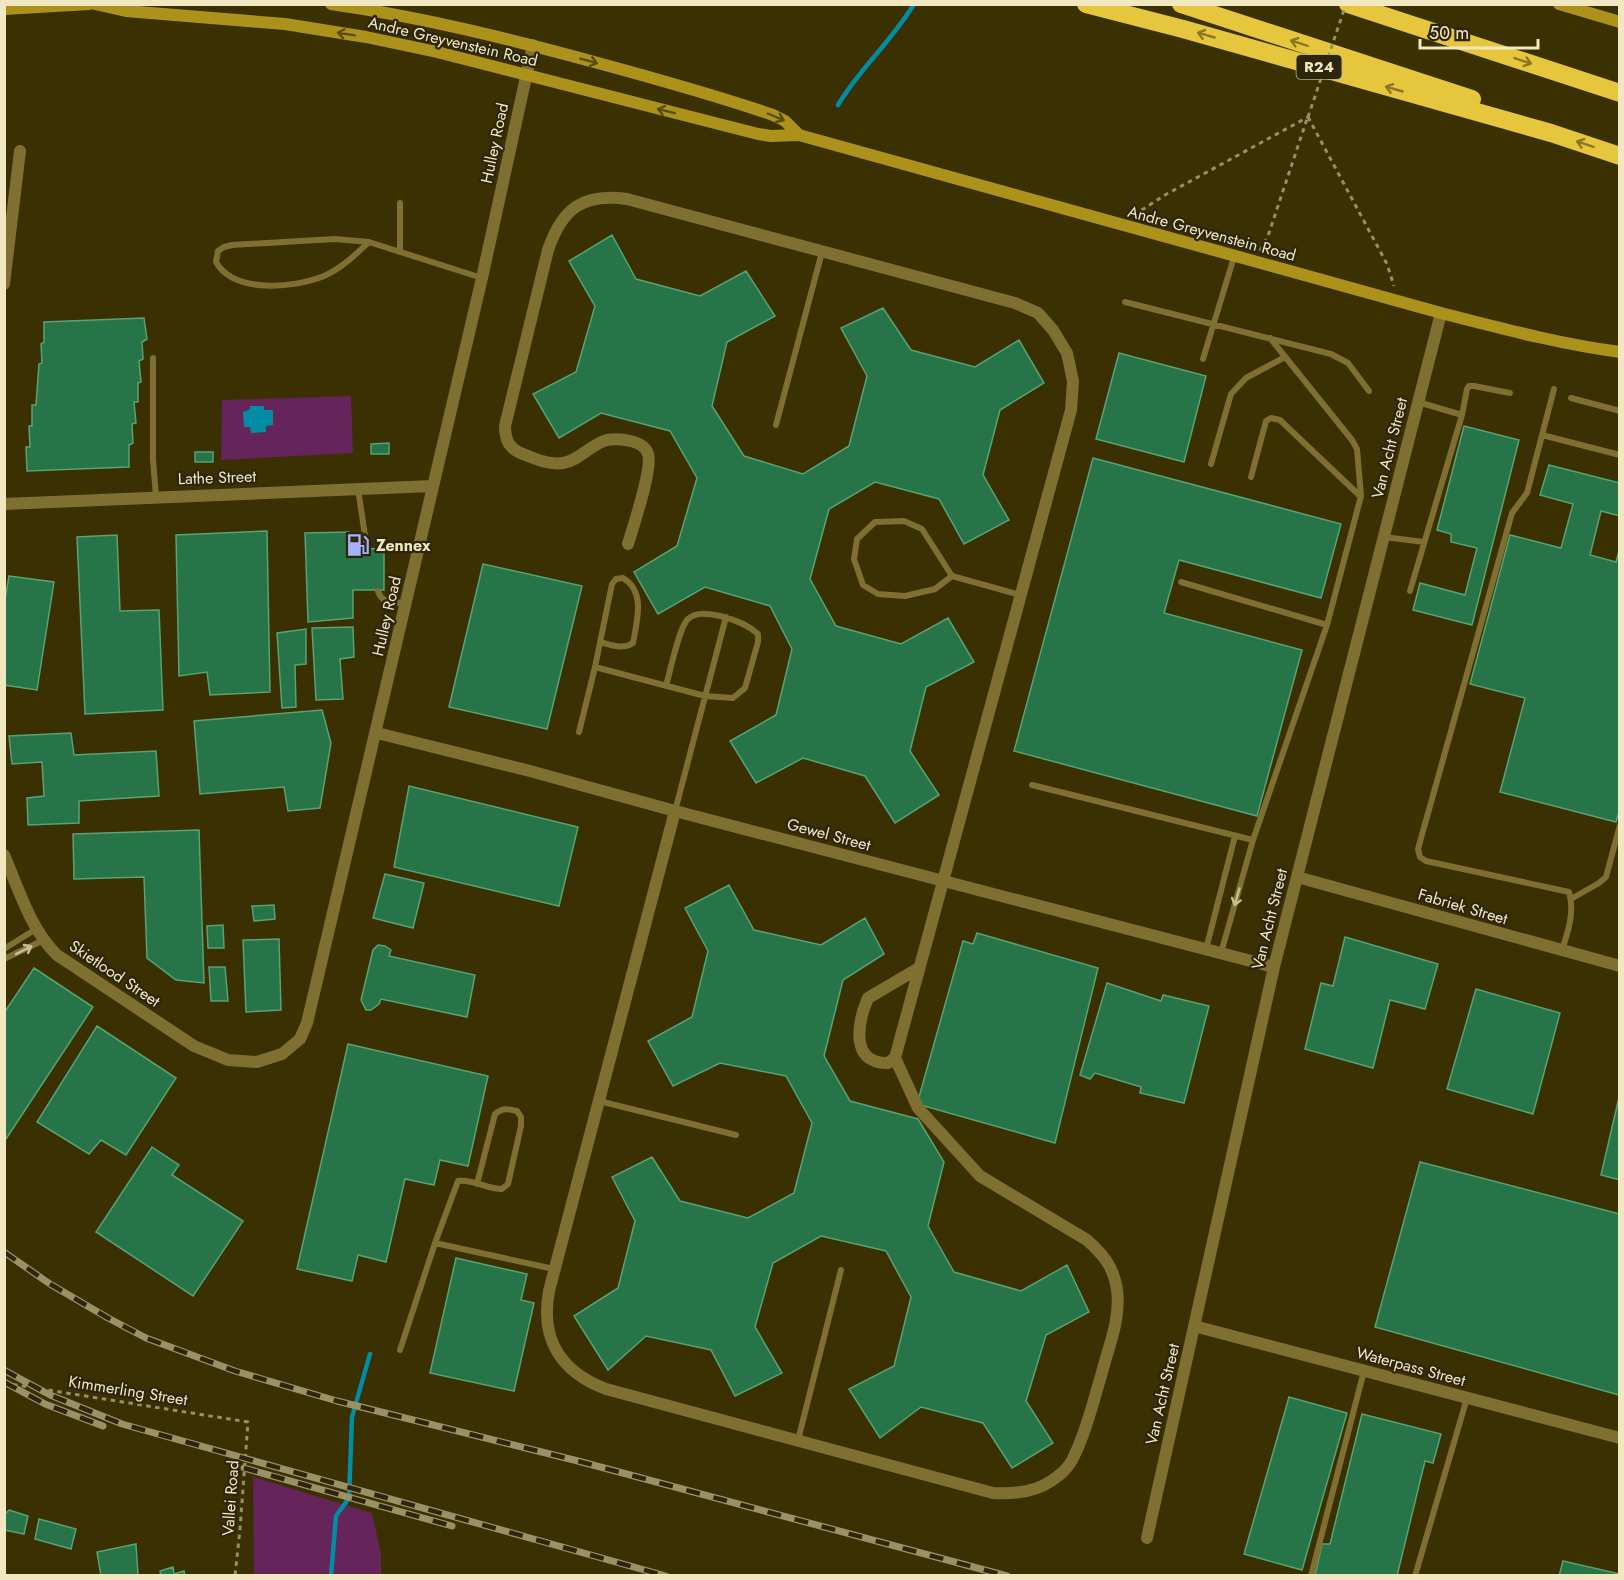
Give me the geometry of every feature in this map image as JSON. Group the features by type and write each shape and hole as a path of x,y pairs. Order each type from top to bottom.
{"highway":[{"name":"R24","path":"1086,4 1183,29 1551,133 1620,156"},
{"path":"1181,4 1467,97 1525,118 1551,133"},
{"path":"1347,4 1620,93"}],"main road":[{"path":"4,9 89,4"},
{"name":"Andre Greyvenstein Road","path":"95,4 126,11 285,24 366,37 437,52 758,134 799,135 1441,313 1558,341 1620,352"},
{"name":"Andre Greyvenstein Road","path":"331,4 440,23 532,45 677,85 773,115 785,121 799,135"},
{"path":"1559,4 1620,22"}],"street":[{"name":"Hulley Road","path":"257,1062 271,1059 291,1048 300,1039 307,1023 377,733 432,486 482,278 532,45"},
{"path":"4,284 20,152"},
{"path":"628,544 648,471 648,454 644,448 622,439 610,440 598,443 576,459 563,463 549,463 519,453 507,442 505,434 505,426 548,250 559,223 566,215 586,202 612,197 638,202 1015,303 1038,313 1053,330 1067,353 1073,381 1071,410 941,881 895,1058 918,1108 980,1176 1070,1228 1102,1253 1111,1268 1117,1291 1118,1315 1084,1434 1074,1458 1059,1476 1037,1489 1017,1494 993,1493 606,1389 582,1377 560,1356 548,1331 547,1304 675,811"},
{"name":"Van Acht Street","path":"1147,1538 1274,967 1441,313"},
{"name":"Lathe Street","path":"4,504 432,486"},
{"name":"Gewel Street","path":"377,733 530,771 1274,967"},
{"name":"Skietlood Street","path":"4,855 36,929 57,955 194,1046 228,1060 257,1062"},
{"name":"Fabriek Street","path":"1297,877 1620,966"},
{"path":"895,1058 888,1063 878,1062 869,1058 862,1050 858,1037 866,1002 871,994 918,968"},
{"name":"Waterpass Street","path":"1194,1326 1620,1438"}],"lane":[{"path":"400,202 400,252"},
{"path":"369,242 346,263 325,275 270,286 249,284 225,273 216,262 218,251 224,246 335,239 369,242 482,278"},
{"path":"776,425 822,252"},
{"path":"1203,359 1234,257"},
{"path":"1125,302 1341,358 1348,363 1369,391"},
{"path":"1221,953 1253,840 1327,626 1361,496 1356,449 1352,440 1270,338"},
{"path":"1211,465 1231,394 1246,378 1286,357"},
{"path":"153,358 153,460 156,496"},
{"path":"1410,591 1469,386 1510,393"},
{"path":"1554,389 1527,493 1512,513 1418,849 1420,857 1426,861 1569,892 1571,899 1569,926 1562,950"},
{"path":"1571,398 1620,411"},
{"path":"1418,402 1462,415"},
{"path":"1251,477 1266,421 1271,418 1280,420 1361,496"},
{"path":"1542,435 1620,455"},
{"path":"358,489 367,549"},
{"path":"952,576 935,589 905,596 878,594 863,585 854,559 857,539 875,522 904,520 922,529 952,576 1020,595"},
{"path":"1384,537 1424,542"},
{"path":"579,732 612,584 616,579 623,578 630,583 639,603 633,643 627,647 618,647 600,642"},
{"path":"1181,582 1327,626"},
{"path":"378,591 380,597 386,602 406,603"},
{"path":"595,667 666,686 705,696 733,698 745,688 758,642 758,634 752,628 726,617 708,613 689,618 683,627 666,686"},
{"path":"675,811 726,617"},
{"path":"1032,785 1253,840"},
{"path":"1571,899 1599,884 1606,877 1620,825"},
{"path":"1206,949 1235,836"},
{"path":"4,949 36,929"},
{"path":"4,959 44,940"},
{"path":"599,1101 736,1135"},
{"path":"400,1350 458,1181 465,1180 477,1184 494,1189 502,1189 508,1184 520,1126 521,1117 517,1111 506,1108 500,1109 495,1114 477,1184"},
{"path":"435,1244 555,1269"},
{"path":"798,1440 841,1270"},
{"path":"1311,1575 1364,1371"},
{"path":"1415,1575 1467,1398"}],"path":[{"path":"1254,261 1269,233 1347,4"},
{"path":"1120,224 1165,195 1308,117"},
{"path":"1308,117 1387,264 1398,301"},
{"name":"Kimmerling Street","path":"4,1383 248,1422"},
{"name":"Vallei Road","path":"235,1575 248,1422"}],"shaded area":[{"path":"351,396 353,453 221,460 222,400"},
{"path":"253,1477 372,1513 381,1554 381,1575 254,1575"}],"water":[{"path":"250,406 264,406 264,410 273,410 273,425 266,426 266,432 251,433 250,427 244,427 243,412 250,409"}],"building":[{"path":"612,235 636,279 700,296 746,271 775,316 727,342 712,406 744,456 803,474 849,446 867,376 841,328 883,308 911,350 975,367 1019,340 1044,383 1000,410 983,475 1009,520 964,544 939,499 875,482 829,509 810,579 836,626 901,644 948,618 974,662 926,687 910,751 939,795 895,823 865,776 803,758 756,783 730,741 776,715 792,649 770,606 705,587 658,614 634,572 677,546 697,478 670,431 601,413 559,438 533,394 576,372 595,306 569,261"},
{"path":"144,318 147,339 142,342 143,359 139,361 141,382 138,383 138,402 134,402 136,423 132,424 133,443 129,445 129,467 27,471 26,447 30,447 29,426 32,426 32,405 36,405 39,364 42,363 41,344 44,342 44,322"},
{"path":"1119,353 1206,376 1184,462 1096,439"},
{"path":"1464,426 1519,440 1472,625 1413,610 1420,583 1465,595 1477,548 1451,542 1451,534 1437,530"},
{"path":"389,443 389,454 371,454 371,444"},
{"path":"195,452 213,452 213,462 195,462"},
{"path":"1093,458 1341,524 1321,598 1179,560 1164,613 1302,650 1257,816 1014,751"},
{"path":"1549,465 1620,483 1620,516 1601,511 1590,555 1616,562 1620,547 1620,808 1616,822 1500,792 1525,698 1470,684 1510,535 1561,548 1573,504 1540,495"},
{"path":"267,531 270,692 210,695 207,672 179,676 176,535"},
{"path":"349,532 350,548 384,549 384,590 353,590 353,618 308,622 305,533"},
{"path":"117,535 120,611 159,610 163,710 85,714 77,537"},
{"path":"483,564 582,586 547,729 449,707"},
{"path":"9,576 54,582 37,690 4,685 4,606"},
{"path":"353,627 354,657 340,659 343,699 316,700 312,628"},
{"path":"306,629 306,664 295,665 296,707 282,708 277,633"},
{"path":"322,710 331,743 320,808 288,811 284,787 200,794 194,721"},
{"path":"71,733 74,755 156,751 159,796 79,801 79,823 28,825 27,798 44,796 42,762 12,764 9,736"},
{"path":"409,786 578,827 559,906 394,867"},
{"path":"199,830 204,983 176,980 147,958 144,877 74,879 73,834"},
{"path":"385,874 424,883 413,928 373,918"},
{"path":"729,885 754,930 821,945 865,918 884,954 843,980 824,1056 850,1101 918,1119 944,1162 928,1226 954,1272 1021,1291 1067,1265 1089,1312 1046,1335 1026,1401 1053,1443 1012,1468 983,1423 921,1407 880,1438 849,1389 894,1366 911,1297 886,1251 821,1236 773,1263 755,1327 782,1373 735,1396 711,1350 646,1336 608,1370 574,1316 618,1288 635,1221 612,1177 652,1157 680,1201 748,1218 794,1193 812,1123 786,1076 720,1063 673,1086 648,1041 692,1017 708,951 685,908"},
{"path":"274,905 275,919 254,921 252,906"},
{"path":"223,925 224,948 208,948 207,926"},
{"path":"977,933 1098,968 1055,1143 917,1104 963,941 973,944"},
{"path":"1345,937 1438,964 1425,1009 1390,1000 1373,1068 1305,1049 1321,983 1333,986"},
{"path":"279,939 281,1010 246,1012 243,940"},
{"path":"378,945 391,950 389,956 475,975 467,1017 381,999 379,1004 371,1010 366,1010 361,1000 373,950"},
{"path":"209,967 225,967 228,1001 211,1001"},
{"path":"34,968 93,1007 4,1142 4,1013"},
{"path":"1107,983 1161,1001 1163,995 1209,1006 1184,1103 1140,1093 1141,1087 1095,1073 1090,1079 1080,1075"},
{"path":"1476,989 1560,1013 1533,1114 1447,1089"},
{"path":"97,1026 176,1078 126,1155 101,1140 89,1154 37,1122"},
{"path":"348,1044 488,1076 468,1166 440,1160 434,1185 405,1179 386,1262 358,1255 352,1281 297,1269"},
{"path":"1620,1093 1620,1180 1601,1175"},
{"path":"152,1147 179,1165 172,1175 243,1221 193,1296 96,1232"},
{"path":"1420,1162 1620,1214 1619,1395 1375,1327"},
{"path":"456,1258 527,1274 521,1300 534,1303 514,1391 430,1373"},
{"path":"1289,1397 1347,1413 1302,1570 1244,1554"},
{"path":"1362,1414 1441,1434 1433,1463 1425,1461 1397,1576 1315,1576 1322,1544 1330,1544"},
{"path":"9,1510 28,1516 24,1534 4,1530 4,1515"},
{"path":"39,1519 76,1529 71,1549 35,1539"},
{"path":"136,1544 138,1575 101,1576 97,1552"},
{"path":"1563,1561 1620,1574 1620,1576 1559,1576"},
{"path":"173,1567 174,1574 184,1571 185,1576 161,1576 160,1571"}],"waterway":[{"path":"838,105 914,4"},
{"path":"331,1576 336,1516 349,1498 352,1417 370,1354"}],"railway":[{"path":"4,1252 50,1284 146,1338 235,1371 337,1401 578,1461 1007,1576"},
{"path":"4,1370 50,1395 122,1424 666,1576"},
{"path":"4,1382 45,1404 103,1426"},
{"path":"244,1468 452,1526"}],"place":[{"name":"Zennex","path":"358,545"}]}
